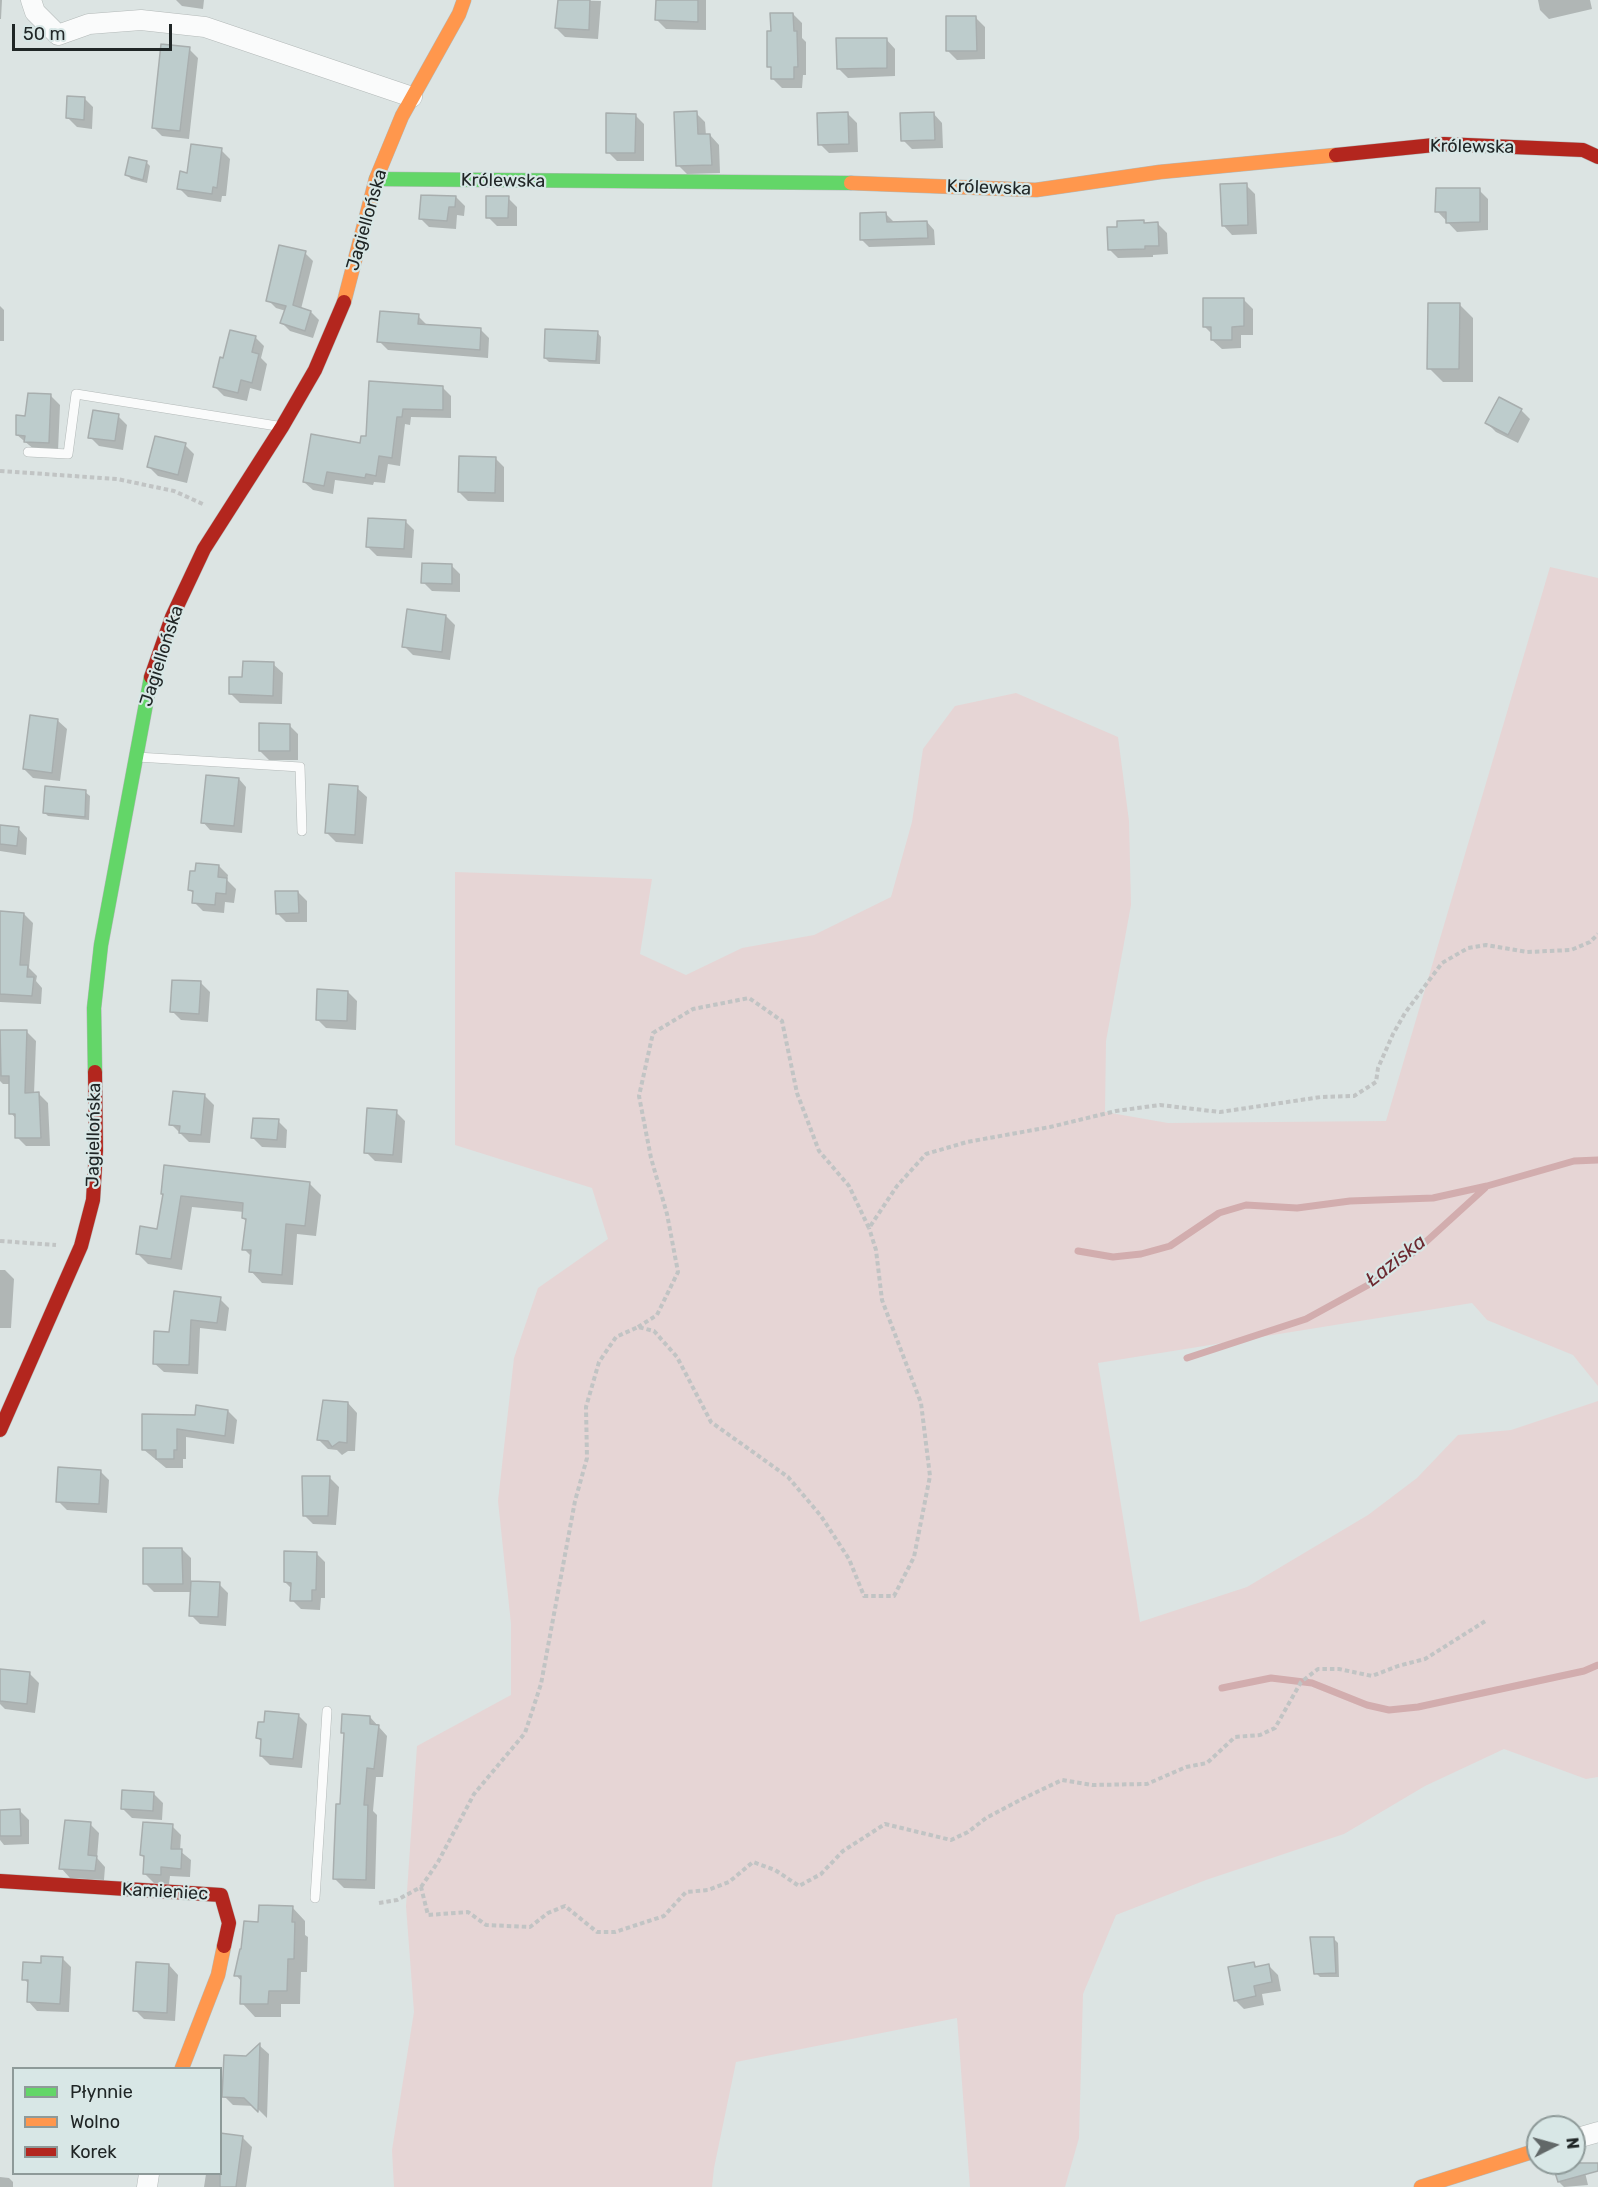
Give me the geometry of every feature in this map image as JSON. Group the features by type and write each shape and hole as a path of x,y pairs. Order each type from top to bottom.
{"street":[{"path":"31,0 35,12 58,35 89,24 141,20 205,27 412,97"},
{"name":"Jagiellońska","path":"0,1430 81,1246 93,1200 96,1150 94,1008 101,945 148,686 171,617 204,549 282,427 315,370 344,304 376,179 402,116 459,14 464,0"},
{"name":"Królewska","path":"376,179 621,182 812,181 1036,190 1160,172 1444,144 1583,150 1598,157"},
{"name":"Kamieniec","path":"0,1881 220,1895 229,1923 218,1975 182,2067"},
{"path":"1421,2187 1526,2154"}],"lane":[{"path":"28,452 68,454 76,394 282,427"},
{"path":"135,757 300,767 302,831"},
{"path":"315,1898 327,1711"}],"path":[{"path":"0,471 117,479 174,491 226,514"},
{"path":"869,1228 897,1186 926,1154 967,1142 1050,1127 1116,1111 1160,1105 1220,1112 1321,1097 1353,1096 1376,1082 1378,1068 1393,1034 1405,1013 1442,963 1468,948 1486,945 1527,952 1571,950 1590,942 1598,934"},
{"path":"379,1903 397,1900 421,1887 438,1862 474,1794 525,1732 541,1684 575,1501 587,1458 586,1407 599,1362 616,1337 657,1315 678,1272 667,1214 651,1158 639,1095 653,1034 693,1010 748,998 782,1021 797,1093 819,1151 849,1186 869,1228 876,1250 882,1300 921,1403 930,1476 914,1557 894,1596 864,1596 849,1559 821,1516 788,1477 711,1422 677,1357 654,1331 638,1327"},
{"path":"0,1241 81,1246"},
{"path":"421,1887 428,1915 468,1912 486,1925 530,1928 548,1913 565,1905 597,1932 615,1932 664,1916 686,1892 708,1890 729,1882 753,1862 775,1870 799,1886 821,1874 843,1851 885,1824 951,1840 1022,1798 1062,1780 1092,1785 1147,1784 1186,1767 1207,1763 1235,1737 1260,1735 1275,1728 1301,1682 1318,1669 1339,1669 1372,1676 1425,1659 1487,1620"}],"shaded area":[{"path":"1550,567 1598,578 1598,1386 1573,1355 1487,1320 1472,1303 1098,1363 1140,1622 1247,1587 1368,1515 1417,1478 1458,1435 1511,1430 1598,1401 1598,1777 1586,1779 1504,1749 1425,1786 1344,1834 1206,1880 1116,1915 1083,1994 1079,2138 1065,2187 970,2187 957,2018 736,2062 712,2187 394,2187 392,2150 414,2012 406,1906 417,1746 511,1695 511,1624 498,1501 514,1358 538,1288 608,1239 592,1188 455,1145 455,872 652,879 640,954 686,975 742,948 814,935 891,897 912,822 923,749 955,706 1016,693 1118,737 1129,821 1131,905 1106,1041 1105,1112 1168,1123 1386,1121"}],"building":[{"path":"558,0 590,0 589,30 555,28"},
{"path":"656,0 698,0 698,22 655,20"},
{"path":"770,13 793,13 794,31 797,31 798,67 794,67 794,79 771,79 771,67 767,67 767,31 771,31"},
{"path":"946,16 976,16 977,51 946,51"},
{"path":"836,38 887,38 887,68 837,69"},
{"path":"161,44 190,47 180,131 152,128"},
{"path":"67,96 85,97 84,120 66,118"},
{"path":"697,111 698,134 710,134 712,165 676,166 674,112"},
{"path":"848,112 849,144 818,145 817,113"},
{"path":"934,112 935,140 901,141 900,113"},
{"path":"606,113 636,114 635,153 606,153"},
{"path":"191,144 222,148 217,188 213,187 212,194 177,189 180,171 187,173"},
{"path":"129,157 147,161 143,180 125,175"},
{"path":"1247,183 1248,225 1222,226 1220,184"},
{"path":"1436,188 1480,188 1480,222 1446,223 1446,212 1435,212"},
{"path":"421,195 456,196 455,207 449,207 447,221 419,219"},
{"path":"486,196 509,196 508,218 486,218"},
{"path":"886,212 887,222 927,221 928,238 860,240 860,213"},
{"path":"1144,220 1144,223 1158,222 1159,246 1145,246 1145,249 1108,250 1107,227 1117,227 1117,221"},
{"path":"279,245 306,251 293,305 311,311 305,331 280,323 286,306 266,301"},
{"path":"1203,298 1244,298 1244,326 1232,327 1232,340 1211,340 1211,327 1203,327"},
{"path":"1428,303 1460,303 1459,369 1427,369"},
{"path":"380,311 419,314 418,324 481,328 480,350 377,342"},
{"path":"545,329 598,331 596,361 544,358"},
{"path":"230,330 256,336 252,352 259,354 252,383 241,380 238,393 213,387 220,357 223,358"},
{"path":"369,381 443,386 443,410 403,409 402,417 397,417 392,458 379,456 376,476 366,474 365,478 327,472 324,486 303,482 311,434 360,443 361,436 366,436"},
{"path":"28,393 51,394 49,443 24,442 25,436 16,435 16,415 25,416"},
{"path":"1499,397 1522,409 1508,435 1485,423"},
{"path":"93,410 119,414 115,441 88,438"},
{"path":"155,436 186,443 178,475 147,467"},
{"path":"459,456 496,457 495,493 458,492"},
{"path":"368,518 406,520 404,549 366,547"},
{"path":"422,563 452,564 452,584 421,583"},
{"path":"407,609 446,615 442,652 402,647"},
{"path":"243,661 274,662 273,696 229,694 229,677 242,677"},
{"path":"30,715 58,719 52,773 23,769"},
{"path":"259,723 290,724 290,751 259,751"},
{"path":"206,775 239,778 234,826 201,823"},
{"path":"329,784 358,786 355,835 325,833"},
{"path":"45,786 86,790 85,817 43,813"},
{"path":"0,825 19,827 17,846 0,844"},
{"path":"196,863 219,865 218,877 227,878 226,894 216,893 215,905 192,903 193,891 188,890 190,871 195,871"},
{"path":"275,891 298,891 299,913 276,914"},
{"path":"0,911 24,913 20,965 28,965 27,977 34,977 32,996 0,994"},
{"path":"172,980 201,981 199,1014 170,1012"},
{"path":"317,989 348,991 347,1021 316,1020"},
{"path":"0,1030 27,1030 25,1093 39,1092 41,1138 15,1138 15,1114 9,1114 9,1076 1,1076"},
{"path":"173,1091 205,1094 201,1135 179,1133 180,1126 169,1125"},
{"path":"367,1108 397,1110 393,1155 364,1153"},
{"path":"253,1118 279,1119 277,1140 251,1138"},
{"path":"164,1165 310,1182 305,1226 286,1224 282,1275 249,1272 251,1250 242,1250 246,1219 242,1218 243,1203 181,1196 171,1259 136,1254 140,1226 157,1229 163,1194 161,1194"},
{"path":"174,1291 221,1297 217,1323 191,1320 189,1365 153,1364 154,1331 169,1332"},
{"path":"323,1400 348,1402 347,1443 339,1442 332,1447 328,1441 317,1440"},
{"path":"196,1405 228,1410 225,1436 177,1429 177,1450 174,1450 174,1459 156,1459 156,1450 142,1450 142,1414 195,1415"},
{"path":"58,1467 101,1470 99,1504 56,1502"},
{"path":"302,1476 330,1476 328,1516 303,1516"},
{"path":"143,1548 182,1548 183,1584 143,1584"},
{"path":"284,1551 317,1552 316,1590 312,1590 312,1601 290,1601 291,1583 284,1582"},
{"path":"191,1581 220,1582 218,1617 189,1616"},
{"path":"0,1669 30,1672 27,1704 0,1701"},
{"path":"265,1711 299,1714 293,1759 260,1756 261,1739 256,1738 258,1722 264,1722"},
{"path":"342,1714 370,1716 370,1724 379,1725 374,1769 367,1768 364,1805 368,1805 366,1880 333,1879 336,1804 340,1804 344,1733 341,1733"},
{"path":"122,1790 154,1792 153,1811 121,1809"},
{"path":"20,1809 21,1836 0,1836 0,1810"},
{"path":"65,1820 91,1822 88,1855 97,1856 95,1871 59,1869"},
{"path":"143,1822 173,1824 171,1849 182,1849 181,1869 161,1867 161,1875 143,1874 144,1856 140,1855"},
{"path":"259,1905 293,1906 294,1959 288,1959 287,1991 269,1991 268,2004 240,2004 241,1976 234,1976 241,1949 244,1921 258,1922"},
{"path":"1310,1937 1334,1937 1336,1973 1314,1974"},
{"path":"41,1956 63,1957 60,2004 27,2002 28,1980 22,1980 23,1962 41,1963"},
{"path":"136,1962 169,1964 167,2013 133,2011"},
{"path":"1254,1962 1255,1967 1269,1964 1272,1982 1254,1986 1256,1996 1234,2001 1228,1967"},
{"path":"260,2043 258,2112 244,2098 222,2097 224,2055 246,2056"},
{"path":"222,2133 243,2136 236,2187 220,2187"},
{"path":"1586,2163 1598,2163 1598,2171 1586,2174"},
{"path":"1556,2175 1583,2175 1558,2182"}],"waterway":[{"path":"1078,1251 1113,1257 1141,1254 1170,1246 1219,1213 1246,1205 1297,1208 1350,1201 1433,1198 1487,1186 1574,1161 1598,1160"},
{"name":"Łaziska","path":"1187,1358 1306,1319 1379,1279 1418,1249 1485,1188"},
{"path":"1222,1688 1271,1678 1312,1683 1367,1705 1389,1710 1418,1707 1584,1671 1598,1665"}],"traffic: fast":[{"path":"376,179 851,183"},
{"path":"95,1072 94,1008 101,945 151,677"}],"traffic: slow":[{"path":"344,302 376,179 402,116 459,14 464,0"},
{"path":"851,183 1036,190 1160,172 1336,155"},
{"path":"182,2067 218,1975 224,1946"},
{"path":"1421,2187 1526,2154"}],"traffic: jam":[{"path":"1336,155 1444,144 1583,150 1598,157"},
{"path":"151,677 172,617 204,549 282,427 315,370 344,302"},
{"path":"0,1430 81,1246 93,1200 96,1150 95,1072"},
{"path":"0,1881 221,1895 229,1923 224,1946"}]}
